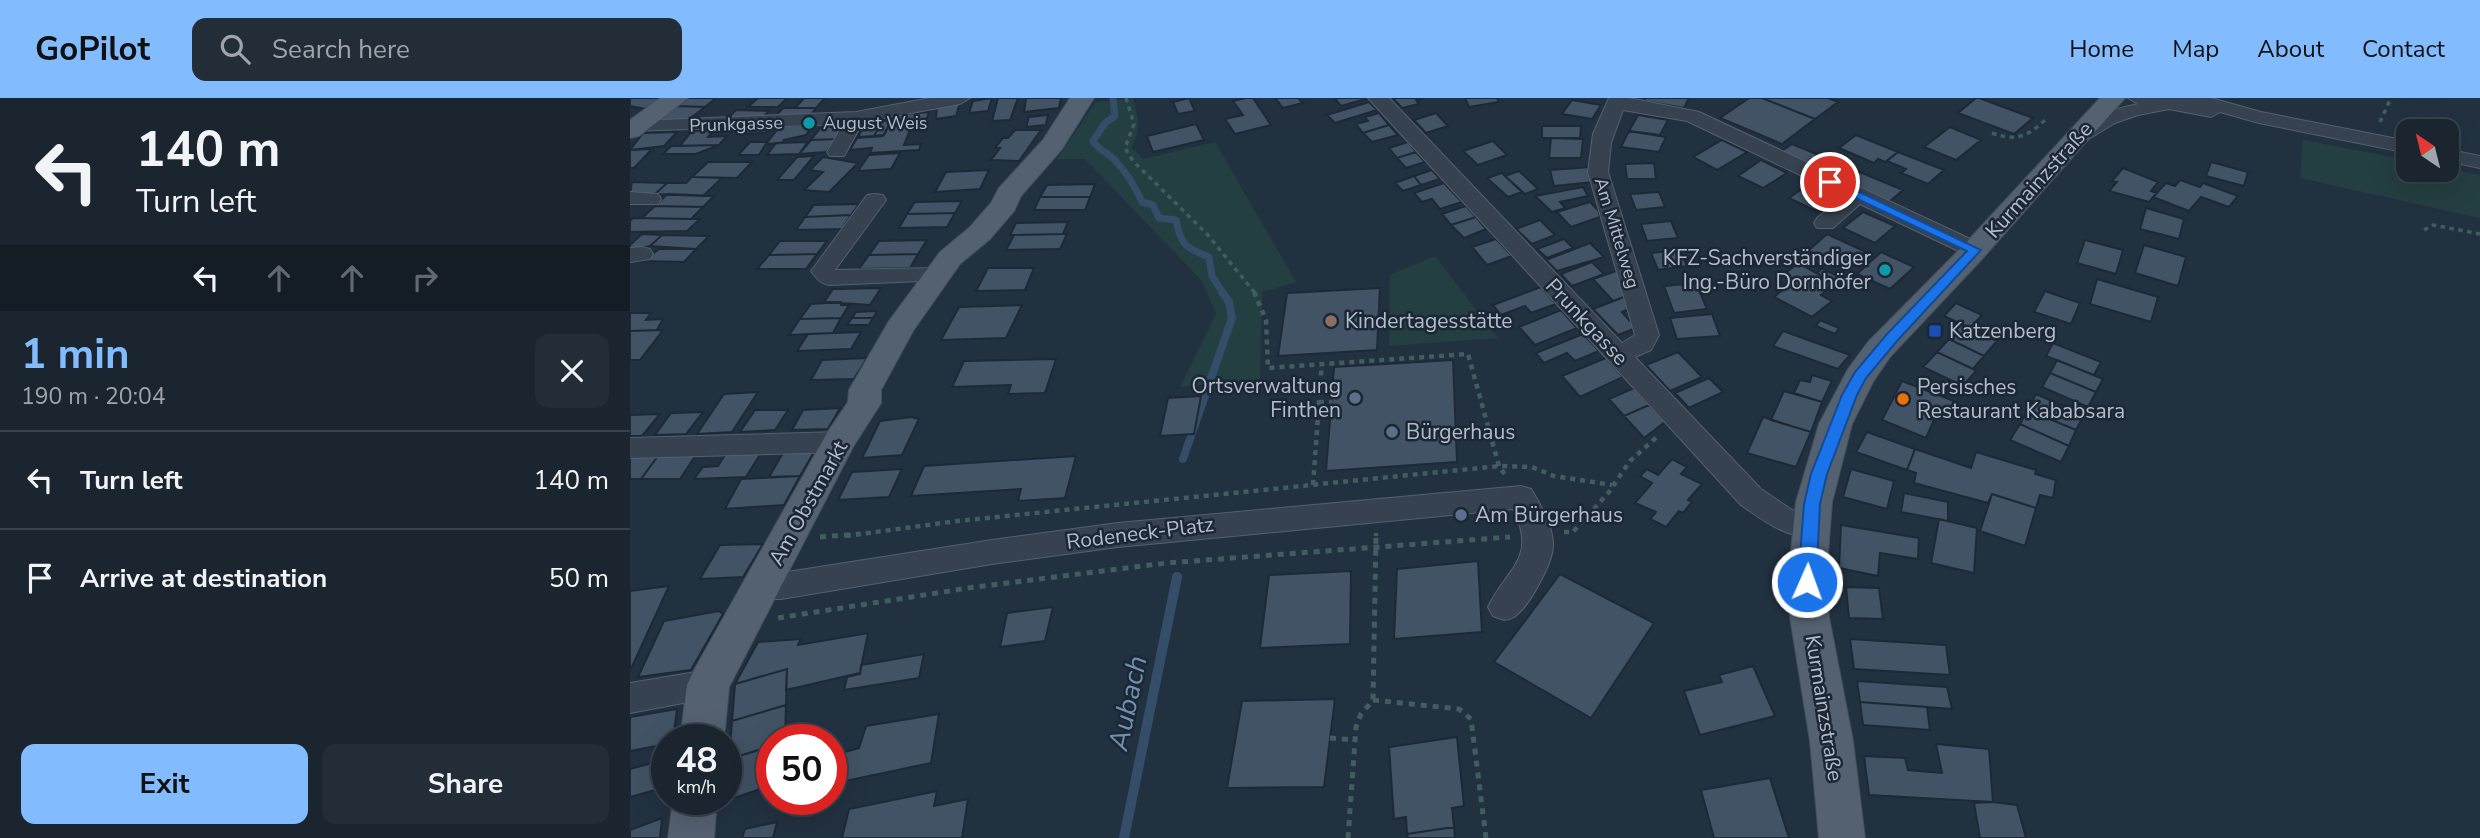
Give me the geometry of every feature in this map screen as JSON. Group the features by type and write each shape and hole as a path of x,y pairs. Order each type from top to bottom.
{"main road":[{"path":"638,120 677,98"},
{"name":"Am Obstmarkt","path":"704,724 708,685 768,602 839,442 850,429 864,403 865,390 900,328 950,258 980,233 1004,205 1008,194 1053,144 1082,98"},
{"name":"Kurmainzstraße","path":"1842,838 1829,729 1812,637 1807,582 1809,526 1819,474 1837,424 1860,376 1892,337 1975,250 2095,112"},
{"path":"691,838 693,815"}],"street":[{"name":"Prunkgasse","path":"638,120 856,118 960,98"},
{"name":"Prunkgasse","path":"1378,98 1751,497 1783,519 1809,526"},
{"path":"2138,98 2196,102 2396,145"},
{"path":"1618,100 1692,116 1975,250"},
{"name":"Am Mittelweg","path":"1618,100 1600,136 1597,152 1598,172 1647,335 1642,344 1618,354"},
{"path":"2095,112 2098,121 2122,112 2196,102 2259,117"},
{"path":"836,152 856,118"},
{"path":"2459,158 2480,162"},
{"path":"1825,223 1858,195"},
{"path":"875,200 822,271 829,278 937,275"},
{"path":"630,447 839,442"},
{"name":"Rodeneck-Platz","path":"768,602 782,586 972,554 1256,520 1521,498 1536,522 1538,534"},
{"path":"1504,607 1535,562 1538,554 1538,534"},
{"path":"630,698 708,685"}],"path":[{"path":"1126,98 1134,124 1125,148 1133,161 1228,259 1256,293 1265,313 1268,368 1322,362 1468,354 1499,466"},
{"path":"1992,133 2011,140 2023,138 2047,118"},
{"path":"2424,230 2432,225 2480,234"},
{"path":"1313,485 1322,362"},
{"path":"1319,402 1332,402"},
{"path":"768,602 964,589 1167,563 1573,532 1656,437 1664,433"},
{"path":"808,534 831,538 957,521 1499,466 1532,467 1554,475 1612,485"},
{"path":"1348,838 1354,740 1361,714 1373,700 1374,548"},
{"path":"1373,700 1459,709 1471,719 1486,838"},
{"path":"1330,738 1354,740"}],"green space":[{"path":"1133,98 1138,123 1137,135 1131,147 1143,159 1215,142 1296,282 1262,292 1260,379 1180,387 1216,314 1202,281 1085,159 1057,159 1096,102"},
{"path":"2303,140 2396,158 2396,182 2459,182 2459,171 2480,175 2480,218 2300,178"},
{"path":"1435,256 1498,338 1389,346 1390,275"}],"building":[{"path":"630,98 664,98 646,109 630,106"},
{"path":"688,98 716,98 705,107 676,106"},
{"path":"758,98 787,98 778,107 748,107"},
{"path":"804,98 825,98 816,108 795,108"},
{"path":"992,98 988,111 969,113 973,101"},
{"path":"998,98 1018,98 1010,120 992,121"},
{"path":"1026,98 1061,98 1059,108 1024,112"},
{"path":"1189,98 1195,111 1178,114 1173,102"},
{"path":"1253,98 1271,125 1235,134 1225,119 1243,115 1233,101"},
{"path":"1275,98 1298,98 1303,103 1283,108"},
{"path":"1393,98 1423,98 1416,100 1419,104 1402,108"},
{"path":"1465,98 1497,98 1499,102 1469,107"},
{"path":"1646,98 1689,98 1684,108 1644,101"},
{"path":"1749,98 1762,98 1815,119 1782,144 1720,118"},
{"path":"1762,98 1828,98 1838,102 1815,119"},
{"path":"1976,98 2033,118 2014,134 1958,113"},
{"path":"1335,99 1366,99 1341,106"},
{"path":"1572,100 1601,105 1592,119 1562,114"},
{"path":"1369,102 1377,110 1335,123 1327,115"},
{"path":"960,103 956,116 936,119 937,107"},
{"path":"676,106 705,107 688,120 658,120"},
{"path":"783,108 816,108 809,117 773,119"},
{"path":"736,110 769,111 759,121 724,122"},
{"path":"929,112 923,128 910,130 904,145 921,144 919,150 870,153 872,148 850,150 857,138 883,136 894,115"},
{"path":"1379,113 1389,125 1363,133 1356,124 1368,121 1365,117"},
{"path":"1436,113 1448,126 1426,133 1414,120"},
{"path":"1048,115 1046,125 1026,127 1029,117"},
{"path":"1638,115 1668,120 1660,135 1629,131"},
{"path":"892,120 884,135 874,136 882,121"},
{"path":"882,121 874,136 858,137 866,122"},
{"path":"847,124 837,139 811,140 823,125"},
{"path":"1196,124 1204,140 1153,152 1147,136"},
{"path":"813,125 806,135 784,140 782,143 766,144 780,126"},
{"path":"1389,125 1398,135 1372,142 1363,133"},
{"path":"771,126 765,133 737,134 742,128"},
{"path":"1542,126 1581,126 1580,138 1542,138"},
{"path":"1950,127 1981,140 1956,160 1924,147"},
{"path":"714,130 708,137 727,136 719,145 680,146 692,131"},
{"path":"1015,130 1041,130 1019,161 991,160 1000,148 995,148 1003,138 1008,138"},
{"path":"1629,131 1666,137 1659,152 1621,147"},
{"path":"677,132 664,146 630,150 643,133"},
{"path":"1856,135 1898,152 1885,162 1878,159 1874,163 1839,148"},
{"path":"1551,138 1583,139 1581,158 1549,158"},
{"path":"837,139 826,152 799,154 811,140"},
{"path":"1722,140 1747,152 1717,170 1693,157"},
{"path":"1493,141 1507,155 1478,165 1463,151"},
{"path":"750,142 767,142 759,155 738,155"},
{"path":"808,142 799,154 767,155 776,143"},
{"path":"1408,142 1416,152 1397,158 1389,148"},
{"path":"1792,144 1903,190 1888,203 1780,152"},
{"path":"719,145 696,154 663,154 671,146"},
{"path":"652,149 634,168 630,168 630,150"},
{"path":"1416,152 1425,162 1406,168 1397,158"},
{"path":"1898,152 1944,170 1928,184 1901,173 1906,169 1887,161"},
{"path":"900,153 891,169 858,171 869,155"},
{"path":"814,156 794,180 777,180 797,157"},
{"path":"823,157 858,163 829,192 804,190 823,172 810,170"},
{"path":"1761,160 1787,173 1763,188 1738,176"},
{"path":"708,162 752,162 737,178 692,177"},
{"path":"2211,162 2248,172 2244,186 2206,176"},
{"path":"1654,163 1656,179 1627,179 1625,164"},
{"path":"1590,167 1594,182 1554,186 1550,170"},
{"path":"2123,168 2158,182 2151,191 2157,193 2149,202 2109,191 2117,182 2112,181"},
{"path":"989,170 980,189 935,192 946,172"},
{"path":"1432,170 1440,179 1421,185 1414,176"},
{"path":"1519,171 1538,189 1525,194 1505,176"},
{"path":"1502,173 1522,192 1508,197 1487,178"},
{"path":"1414,176 1421,185 1403,191 1395,183"},
{"path":"692,177 722,178 703,196 655,194 667,183 686,183"},
{"path":"2180,180 2200,187 2203,183 2238,196 2229,207 2201,197 2189,211 2153,197 2166,183 2175,186"},
{"path":"632,182 667,183 655,194 630,194"},
{"path":"1444,183 1462,202 1440,209 1432,199 1422,202 1414,193"},
{"path":"1095,184 1090,197 1040,197 1047,185"},
{"path":"1807,185 1834,198 1816,211 1789,198"},
{"path":"1583,187 1588,196 1560,202 1565,208 1552,212 1535,196"},
{"path":"1659,192 1665,207 1636,210 1630,194"},
{"path":"667,194 714,196 703,207 655,206"},
{"path":"1040,197 1090,197 1085,210 1034,210"},
{"path":"962,201 955,213 907,214 915,202"},
{"path":"1590,202 1599,211 1600,217 1571,227 1557,212"},
{"path":"859,204 851,215 805,217 814,205"},
{"path":"655,206 703,207 691,219 642,218"},
{"path":"1466,206 1476,217 1451,225 1442,214"},
{"path":"2146,208 2184,219 2179,239 2140,229"},
{"path":"1863,212 1895,226 1875,243 1843,228"},
{"path":"955,213 947,227 899,228 907,214"},
{"path":"851,215 842,229 796,230 805,217"},
{"path":"1476,217 1486,229 1464,238 1451,225"},
{"path":"633,218 700,219 687,231 630,232 630,221"},
{"path":"1540,220 1555,235 1532,244 1516,229"},
{"path":"1671,221 1678,238 1647,241 1641,224"},
{"path":"1068,222 1063,234 1010,235 1016,223"},
{"path":"642,234 662,235 650,246 630,250 630,245"},
{"path":"1067,234 1060,249 1006,250 1014,235"},
{"path":"1827,234 1866,252 1847,269 1808,251"},
{"path":"662,235 709,236 696,249 650,246"},
{"path":"1496,239 1512,256 1487,265 1472,247"},
{"path":"1564,239 1573,248 1547,258 1537,249"},
{"path":"927,240 918,254 869,255 879,241"},
{"path":"2085,240 2123,250 2116,274 2077,263"},
{"path":"780,241 827,241 817,254 769,255"},
{"path":"1590,243 1604,257 1557,271 1546,260"},
{"path":"2144,245 2186,257 2178,286 2135,273"},
{"path":"659,249 696,249 684,262 643,261"},
{"path":"1680,250 1687,266 1658,270 1651,253"},
{"name":"KFZ-Sachverständiger Ing.-Büro Dornhöfer","path":"1881,252 1914,267 1890,289 1857,274"},
{"path":"817,254 806,269 757,269 769,255"},
{"path":"918,254 910,268 859,269 869,255"},
{"path":"1592,262 1604,274 1572,286 1561,274"},
{"path":"1798,263 1834,283 1821,295 1832,301 1812,317 1774,297 1793,281 1782,276"},
{"path":"988,268 1034,268 1025,290 976,291"},
{"path":"1822,268 1840,278 1834,283 1817,273"},
{"path":"1619,270 1629,295 1613,301 1593,279"},
{"path":"2097,279 2158,297 2151,322 2090,304"},
{"path":"1696,283 1707,309 1674,313 1664,286"},
{"path":"1541,287 1556,304 1531,313 1525,306 1501,315 1493,305"},
{"path":"881,288 870,305 824,302 833,289"},
{"name":"Kindertagesstätte","path":"1380,288 1377,350 1278,356 1287,293"},
{"path":"2045,291 2080,303 2071,324 2034,312"},
{"path":"1629,295 1634,306 1622,312 1636,328 1618,335 1593,309"},
{"path":"841,302 841,305 849,305 841,318 800,319 811,304"},
{"path":"1956,303 1982,315 1970,328 1944,316"},
{"path":"1022,305 1006,338 941,340 959,307"},
{"path":"1561,310 1577,328 1535,345 1519,327"},
{"path":"877,311 873,318 852,318 856,312"},
{"path":"630,313 651,313 646,320 663,319 657,330 630,331"},
{"path":"1712,314 1720,336 1677,339 1670,318"},
{"path":"841,318 833,333 789,335 800,319"},
{"path":"852,318 873,318 869,325 847,325"},
{"path":"1820,320 1839,328 1835,334 1816,326"},
{"path":"1961,324 1997,341 1984,356 1949,339"},
{"path":"663,330 640,360 630,360 630,331"},
{"path":"1783,331 1850,355 1838,369 1773,346"},
{"path":"861,332 851,349 797,351 808,334"},
{"path":"1583,334 1599,351 1575,361 1567,353 1544,363 1536,353"},
{"path":"1949,339 1984,356 1973,369 1937,352"},
{"path":"2053,343 2101,362 2094,375 2046,356"},
{"path":"1678,352 1702,377 1670,391 1646,365"},
{"path":"1937,352 1976,371 1963,386 1923,367"},
{"path":"867,358 854,379 811,380 822,360"},
{"path":"1606,358 1623,377 1580,397 1562,376"},
{"path":"1056,359 1045,393 1008,394 1011,385 952,387 964,361"},
{"name":"Bürgerhaus","path":"1453,360 1457,462 1326,471 1334,367"},
{"path":"2057,360 2103,379 2096,392 2050,373"},
{"path":"2050,373 2096,392 2088,407 2042,387"},
{"path":"1812,375 1832,381 1822,402 1794,393 1800,380 1810,382"},
{"path":"1709,378 1723,392 1689,408 1675,393"},
{"path":"1902,381 1954,401 1946,417 1936,415 1926,438 1882,420"},
{"path":"1634,388 1649,405 1624,416 1609,399"},
{"path":"1784,391 1822,402 1811,432 1771,420"},
{"path":"758,392 732,432 697,434 724,394"},
{"path":"2036,394 2084,415 2076,430 2028,410"},
{"path":"1201,396 1194,434 1160,436 1168,398"},
{"path":"1649,405 1665,422 1644,438 1624,416"},
{"path":"840,408 828,429 792,430 803,410"},
{"path":"755,410 788,410 775,430 740,432"},
{"path":"2028,410 2076,430 2069,446 2020,424"},
{"path":"703,412 686,434 655,435 671,413"},
{"path":"660,414 642,436 630,436 630,415"},
{"path":"911,417 919,419 902,455 862,458 880,421"},
{"path":"1763,417 1811,432 1796,467 1747,453"},
{"path":"2020,424 2069,446 2061,462 2010,440"},
{"path":"1867,432 1915,449 1907,470 1856,452"},
{"path":"1915,449 1971,468 1976,452 2036,470 2035,474 2056,480 2053,498 2040,495 2036,508 1992,494 1988,503 1914,483 1916,473 1907,470"},
{"path":"814,452 800,476 769,477 783,453"},
{"path":"761,453 746,477 694,479 703,467 718,466 725,455"},
{"path":"696,455 680,479 641,479 658,456"},
{"path":"658,456 641,479 630,479 630,457"},
{"path":"1076,456 1065,498 1018,501 1021,489 911,496 924,466"},
{"path":"1672,459 1687,467 1681,474 1702,484 1688,500 1692,502 1683,513 1679,511 1666,527 1650,519 1656,512 1635,503 1652,483 1640,476 1647,469 1658,475"},
{"path":"902,469 889,497 838,500 852,472"},
{"path":"1851,469 1894,481 1887,509 1843,497"},
{"path":"800,476 784,505 725,509 741,479"},
{"path":"1904,493 1948,502 1948,521 1901,512"},
{"path":"1992,494 2036,508 2025,546 1980,531"},
{"path":"1939,519 1977,528 1974,573 1931,563"},
{"path":"1841,525 1919,538 1918,559 1880,553 1878,576 1839,568"},
{"path":"763,544 743,577 700,579 720,545"},
{"path":"1478,561 1482,632 1394,639 1397,569"},
{"path":"1351,571 1350,644 1260,648 1269,575"},
{"path":"1560,574 1654,623 1591,718 1494,662"},
{"path":"669,586 630,671 630,591"},
{"path":"1846,587 1879,588 1883,619 1849,618"},
{"path":"1053,607 1045,641 1000,647 1007,613"},
{"path":"719,611 723,614 691,670 638,677 664,621"},
{"path":"868,633 860,673 786,690 787,669 735,684 758,642 801,639 798,645"},
{"path":"1850,639 1946,645 1950,675 1854,669"},
{"path":"924,654 919,678 844,690 847,677 860,674 861,665"},
{"path":"1753,666 1775,716 1700,735 1684,691 1722,682 1719,675"},
{"path":"787,669 786,705 732,721 735,684"},
{"path":"1857,681 1947,687 1952,709 1860,702"},
{"path":"1335,699 1324,787 1227,788 1242,701"},
{"path":"1860,702 1927,707 1930,730 1863,725"},
{"path":"786,705 785,724 756,724 756,751 742,755 742,724 732,724 732,721"},
{"path":"677,709 675,724 651,724 651,747 630,751 630,717"},
{"path":"939,714 931,763 847,781 847,751 859,748 866,726"},
{"path":"1457,737 1464,806 1452,808 1454,827 1407,834 1406,817 1394,819 1389,747"},
{"path":"1936,744 1989,749 1993,802 1869,795 1864,756 1905,758 1908,770 1942,773"},
{"path":"756,751 756,790 742,795 742,755"},
{"path":"651,763 651,791 630,797 630,769"},
{"path":"1770,778 1789,838 1714,838 1701,790"},
{"path":"937,791 934,806 968,799 962,838 842,838 849,809"},
{"path":"1974,803 2017,805 2026,838 1980,838"},
{"path":"662,818 660,838 630,838 630,830"},
{"path":"777,822 773,838 742,838 745,829"},
{"path":"1454,827 1455,838 1408,838 1407,834"}],"waterway":[{"name":"Aubach","path":"1113,98 1115,116 1106,122 1093,141 1114,159 1142,202 1153,205 1159,218 1176,220 1185,244 1209,257 1212,276 1223,293"},
{"name":"Aubach","path":"1183,459 1232,318 1229,302 1222,292"},
{"name":"Aubach","path":"1124,838 1177,577"}],"place":[{"name":"August Weis","path":"809,123"},
{"name":"KFZ-Sachverständiger Ing.-Büro Dornhöfer","path":"1885,270"},
{"name":"Kindertagesstätte","path":"1331,321"},
{"name":"Katzenberg","path":"1935,331"},
{"name":"Ortsverwaltung Finthen","path":"1355,398"},
{"name":"Persisches Restaurant Kababsara","path":"1903,399"},
{"name":"Bürgerhaus","path":"1392,432"},
{"name":"Am Bürgerhaus","path":"1461,515"}],"route":[{"path":"1807,582 1812,504 1819,474 1850,395 1860,376 1892,337 1975,250 1830,182"}]}
